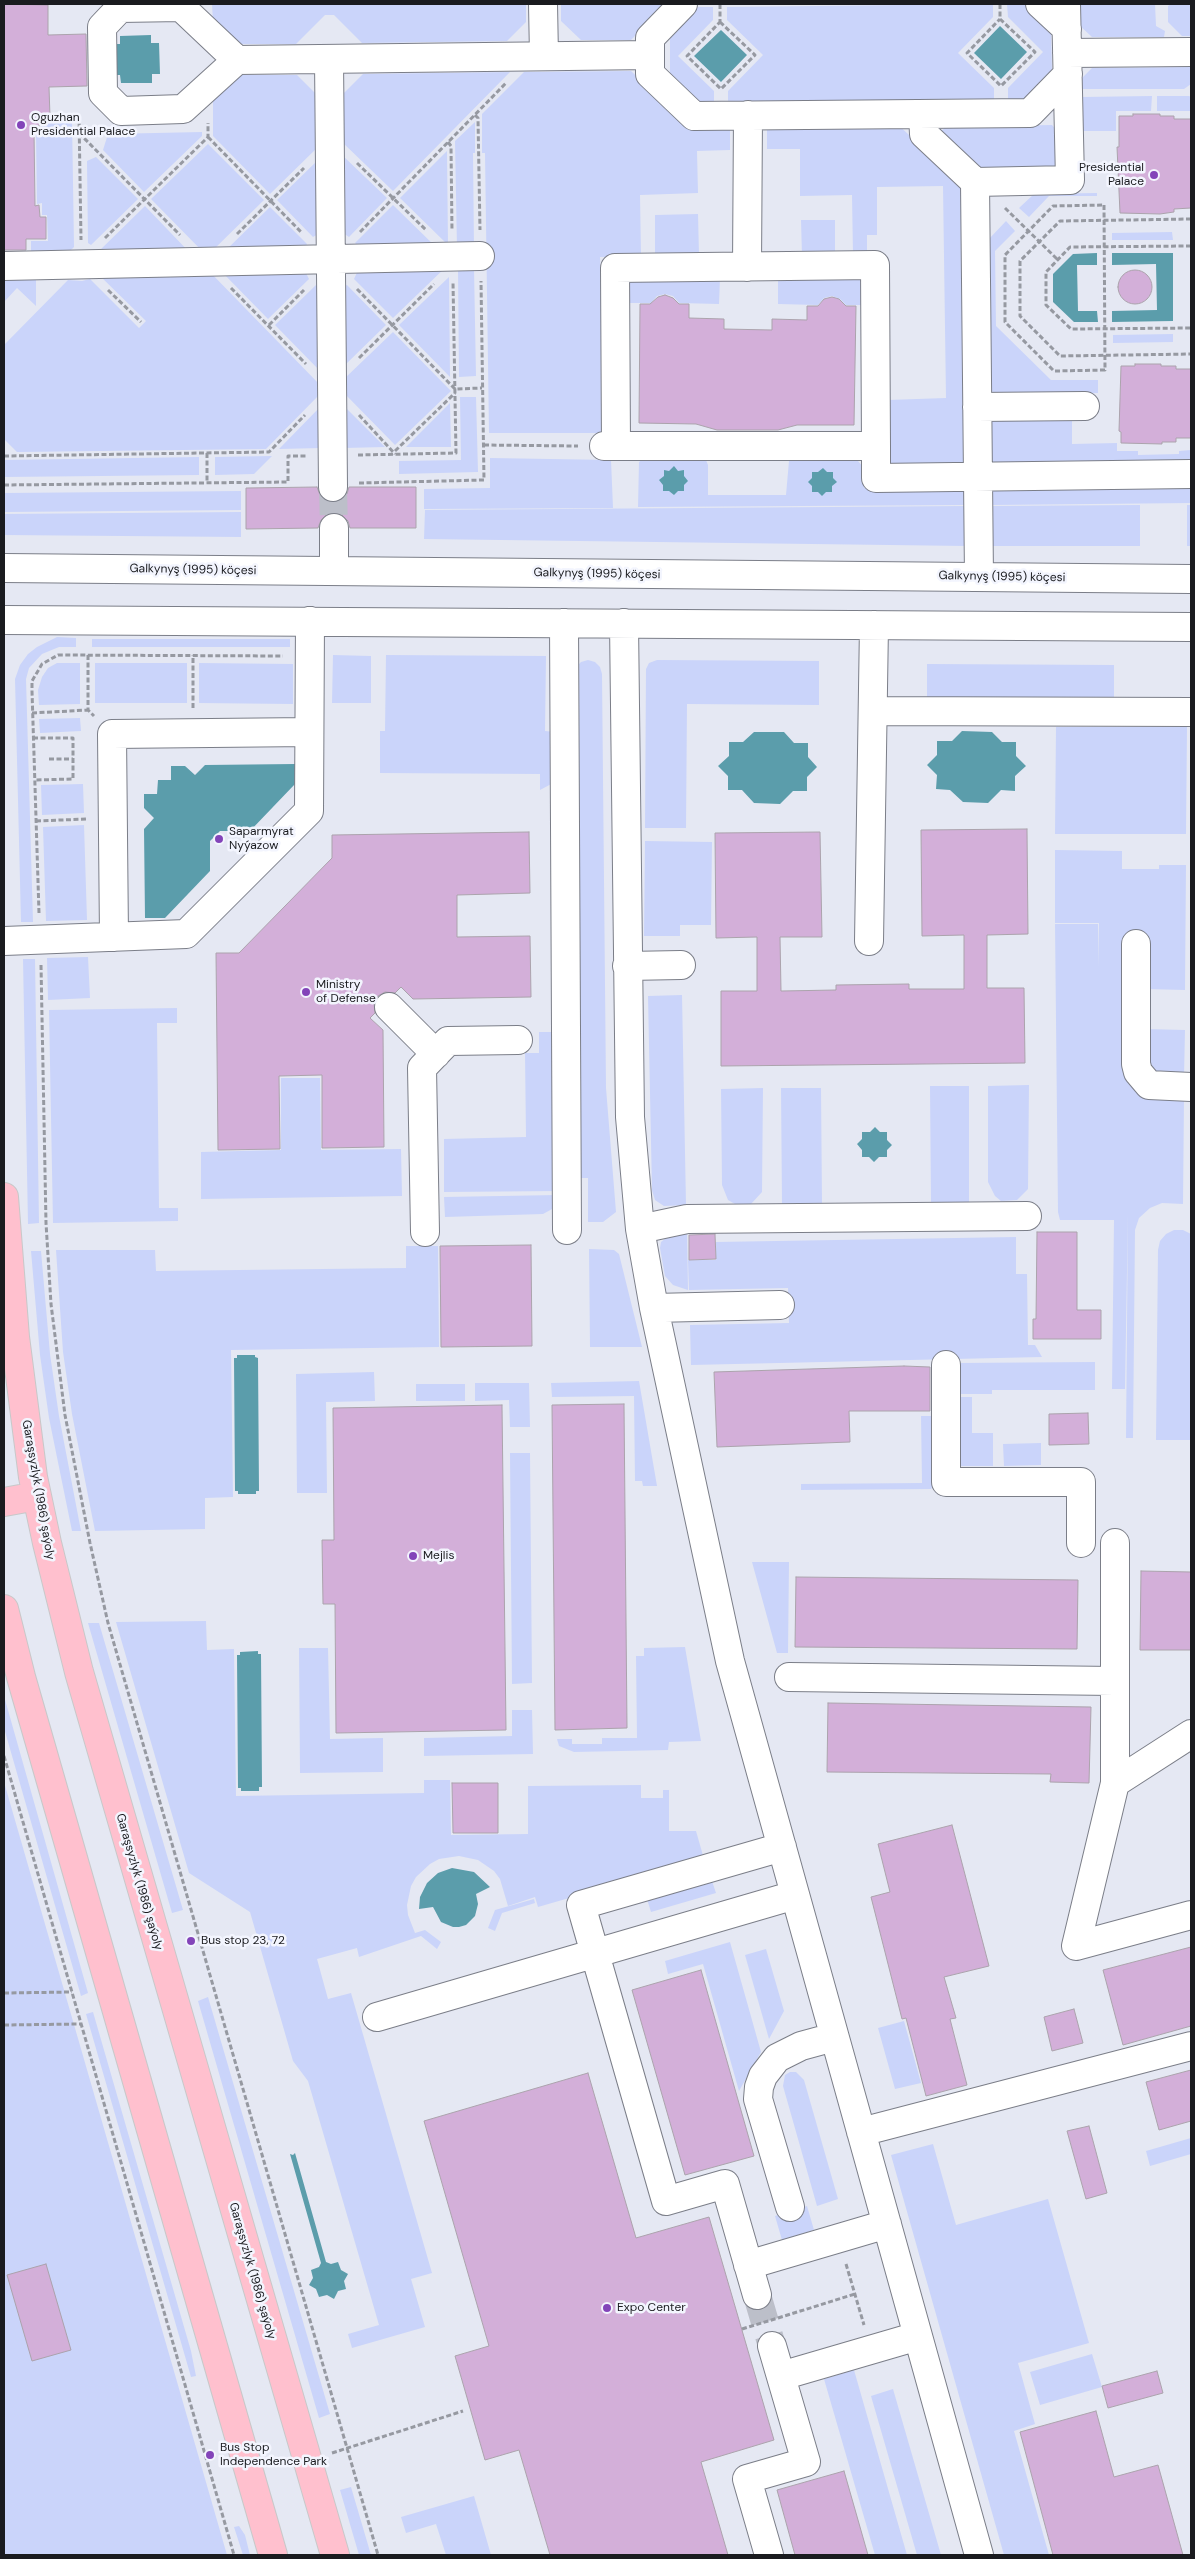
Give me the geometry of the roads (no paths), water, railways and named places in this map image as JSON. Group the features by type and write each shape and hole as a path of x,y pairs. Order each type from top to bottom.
{"main road":[{"name":"Garaşsyzlyk (1986) şaýoly","path":"4,1197 5,1237 15,1337 37,1496 79,1672 335,2555"},
{"path":"4,1502 37,1496"},
{"path":"4,1609 21,1677 273,2555"}],"street":[{"path":"544,4 544,56"},
{"path":"684,4 650,38 650,74 694,116 1030,113 1067,40"},
{"path":"923,114 924,134 975,182 1070,180 1067,40 1040,4"},
{"path":"236,60 181,7 120,8 102,27 103,93 122,111 183,109 236,60 650,55"},
{"path":"1067,40 1191,52"},
{"path":"329,59 333,485"},
{"path":"747,267 748,115"},
{"path":"975,182 979,577"},
{"path":"4,266 332,259 453,261 480,256"},
{"path":"876,446 610,446 614,268 875,265 876,446 876,478 1191,474"},
{"path":"977,407 1085,406"},
{"path":"334,528 334,571"},
{"name":"Galkynyş (1995) köçesi","path":"4,568 1191,579"},
{"path":"4,620 1191,627"},
{"path":"4,941 186,934 309,811 310,621"},
{"path":"564,623 567,1230"},
{"path":"624,623 630,1117 640,1229 654,1308 730,1661 979,2555"},
{"path":"869,941 874,625"},
{"path":"873,710 1191,712"},
{"path":"114,937 112,734 309,732"},
{"path":"1136,944 1136,1064 1138,1072 1149,1085 1191,1087"},
{"path":"627,966 681,966"},
{"path":"389,1007 436,1054"},
{"path":"425,1232 422,1068 448,1042 518,1040"},
{"path":"640,1229 687,1218 1027,1216"},
{"path":"654,1308 780,1305"},
{"path":"946,1365 946,1482 1081,1482 1081,1543"},
{"path":"1114,1543 1115,1783 1076,1946 1191,1915"},
{"path":"788,1677 1114,1681"},
{"path":"1115,1783 1191,1734"},
{"path":"757,2295 725,2184 666,2201 580,1905 782,1847"},
{"path":"377,2017 795,1895"},
{"path":"790,2206 758,2100 759,2087 762,2076 777,2058 801,2046 834,2037"},
{"path":"861,2132 1191,2046"},
{"path":"748,2265 887,2224"},
{"path":"781,2376 918,2336"},
{"path":"769,2555 747,2479 806,2462 772,2346"}],"tunnel":[{"path":"333,487 334,528"},
{"path":"757,2295 772,2346"}],"place":[{"name":"Oguzhan Presidential Palace","path":"21,125"},
{"name":"Presidential Palace","path":"1154,175"},
{"name":"Saparmyrat Nyýazow","path":"219,839"},
{"name":"Ministry of Defense","path":"306,992"},
{"name":"Mejlis","path":"413,1556"},
{"name":"Bus stop 23, 72","path":"191,1941"},
{"name":"Expo Center","path":"607,2308"},
{"name":"Bus Stop Independence Park","path":"210,2455"}]}
